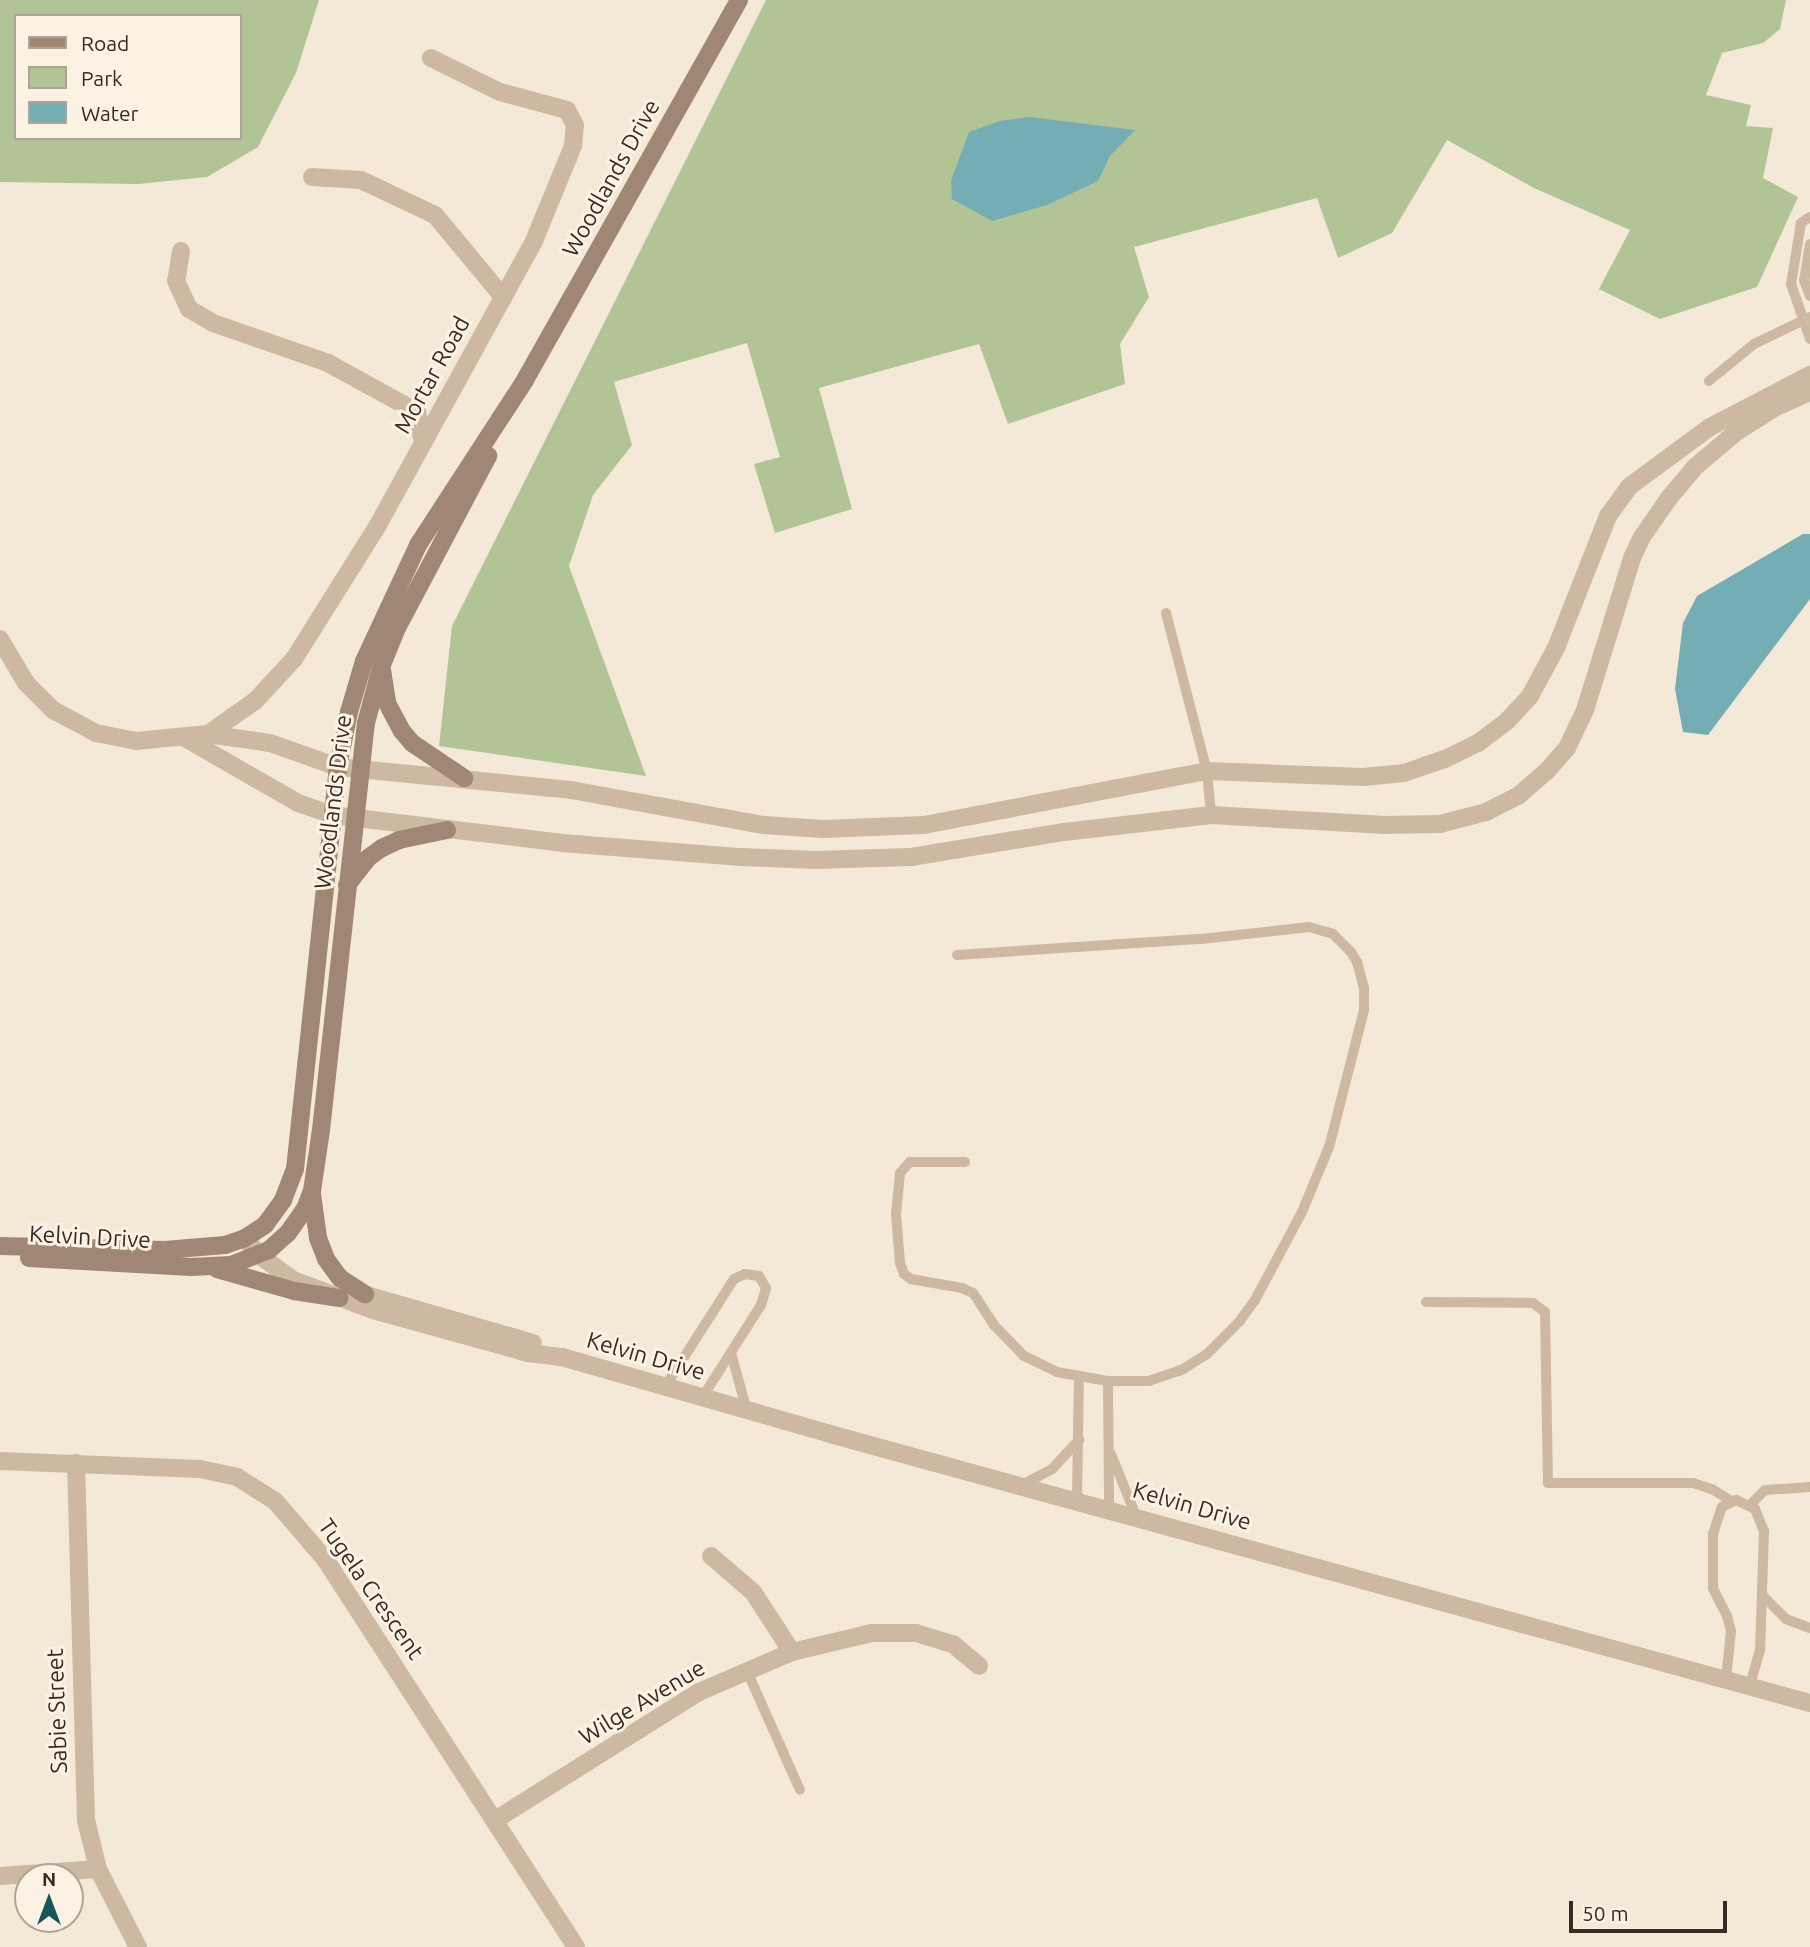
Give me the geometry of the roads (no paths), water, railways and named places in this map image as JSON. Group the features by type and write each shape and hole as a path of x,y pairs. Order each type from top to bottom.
{"main road":[{"name":"Woodlands Drive","path":"250,1236 265,1225 284,1200 295,1169 338,767 349,712 364,661 418,545 526,380 739,0"},
{"name":"Woodlands Drive","path":"264,1253 296,1224 312,1191 327,1078 359,770 366,723 381,667 403,616 454,514 507,423 526,380"},
{"path":"381,667 387,703 402,731 412,743 464,778"},
{"path":"346,888 368,858 382,848 399,840 447,830"},
{"path":"312,1191 313,1217 321,1250 340,1278 365,1294"},
{"name":"Kelvin Drive","path":"0,1246 165,1250 214,1247 250,1236"},
{"name":"Kelvin Drive","path":"0,1257 212,1268 240,1263 264,1253"},
{"path":"212,1268 294,1291 339,1298"}],"street":[{"name":"Mortar Road","path":"0,639 38,698 68,720 96,733 121,739 185,738 208,734 255,701 294,659 341,587 424,442 534,240 570,158 575,125 562,108 500,92 431,58"},
{"path":"312,177 361,180 435,215 503,297"},
{"path":"181,251 176,281 189,309 213,323 328,363 417,412 424,442"},
{"path":"208,734 270,743 338,767 571,790 764,825 872,829 924,825 1207,771 1363,777 1404,772 1445,759 1478,743 1507,721 1530,696 1556,648 1608,516 1630,486 1710,427 1810,375"},
{"path":"185,738 298,803 332,815 562,843 815,860 911,857 1064,832 1211,815 1382,825 1440,824 1486,813 1518,796 1547,771 1573,735 1585,710 1632,558 1669,498 1695,467 1735,433 1776,407 1810,392"},
{"name":"Kelvin Drive","path":"250,1236 293,1280 339,1298 517,1350 562,1357 747,1411 1109,1508 1810,1703"},
{"name":"Kelvin Drive","path":"264,1253 306,1274 539,1345 562,1357"},
{"name":"Tugela Crescent","path":"0,1461 200,1469 237,1477 275,1501 325,1559 576,1947"},
{"name":"Sabie Street","path":"76,1463 86,1820 99,1869 138,1947"},
{"path":"711,1556 752,1592 792,1652"},
{"name":"Wilge Avenue","path":"495,1820 699,1692 792,1652 872,1633 916,1633 953,1644 979,1666"},
{"path":"0,1876 99,1869"}],"lane":[{"path":"1810,215 1801,223 1791,284 1806,318 1810,339"},
{"path":"1797,248 1810,247 1804,281 1810,296"},
{"path":"1709,381 1754,344 1806,318"},
{"path":"1166,613 1207,771 1211,815"},
{"path":"957,955 1201,939 1309,927 1332,934 1357,962 1364,988 1364,1010 1329,1147 1302,1212 1255,1300 1240,1321 1207,1354 1181,1370 1149,1381 1108,1381 1057,1372 1024,1356 994,1325 973,1293 962,1288 911,1279 904,1274 900,1264 896,1214 900,1173 910,1162 965,1162"},
{"path":"664,1387 734,1279 752,1274 765,1284 764,1299 702,1398"},
{"path":"1426,1302 1533,1303 1545,1312 1548,1483 1693,1483 1712,1489 1731,1501 1750,1505 1762,1522 1764,1531 1764,1597 1760,1650 1750,1686"},
{"path":"731,1353 747,1411"},
{"path":"1077,1500 1079,1378"},
{"path":"1108,1381 1109,1508"},
{"path":"1022,1485 1052,1469 1079,1440"},
{"path":"1110,1452 1136,1516"},
{"path":"1750,1505 1765,1490 1810,1487"},
{"path":"1726,1679 1731,1631 1727,1616 1713,1588 1712,1546 1716,1518 1722,1507 1731,1501"},
{"path":"1764,1597 1786,1619 1810,1628"},
{"path":"747,1671 800,1790"}],"water":[{"path":"1030,117 1135,130 1110,156 1098,181 1047,205 992,221 952,199 951,181 969,132 1000,121"},
{"path":"1803,534 1810,534 1810,599 1708,735 1683,732 1675,689 1683,623 1697,596"}]}
